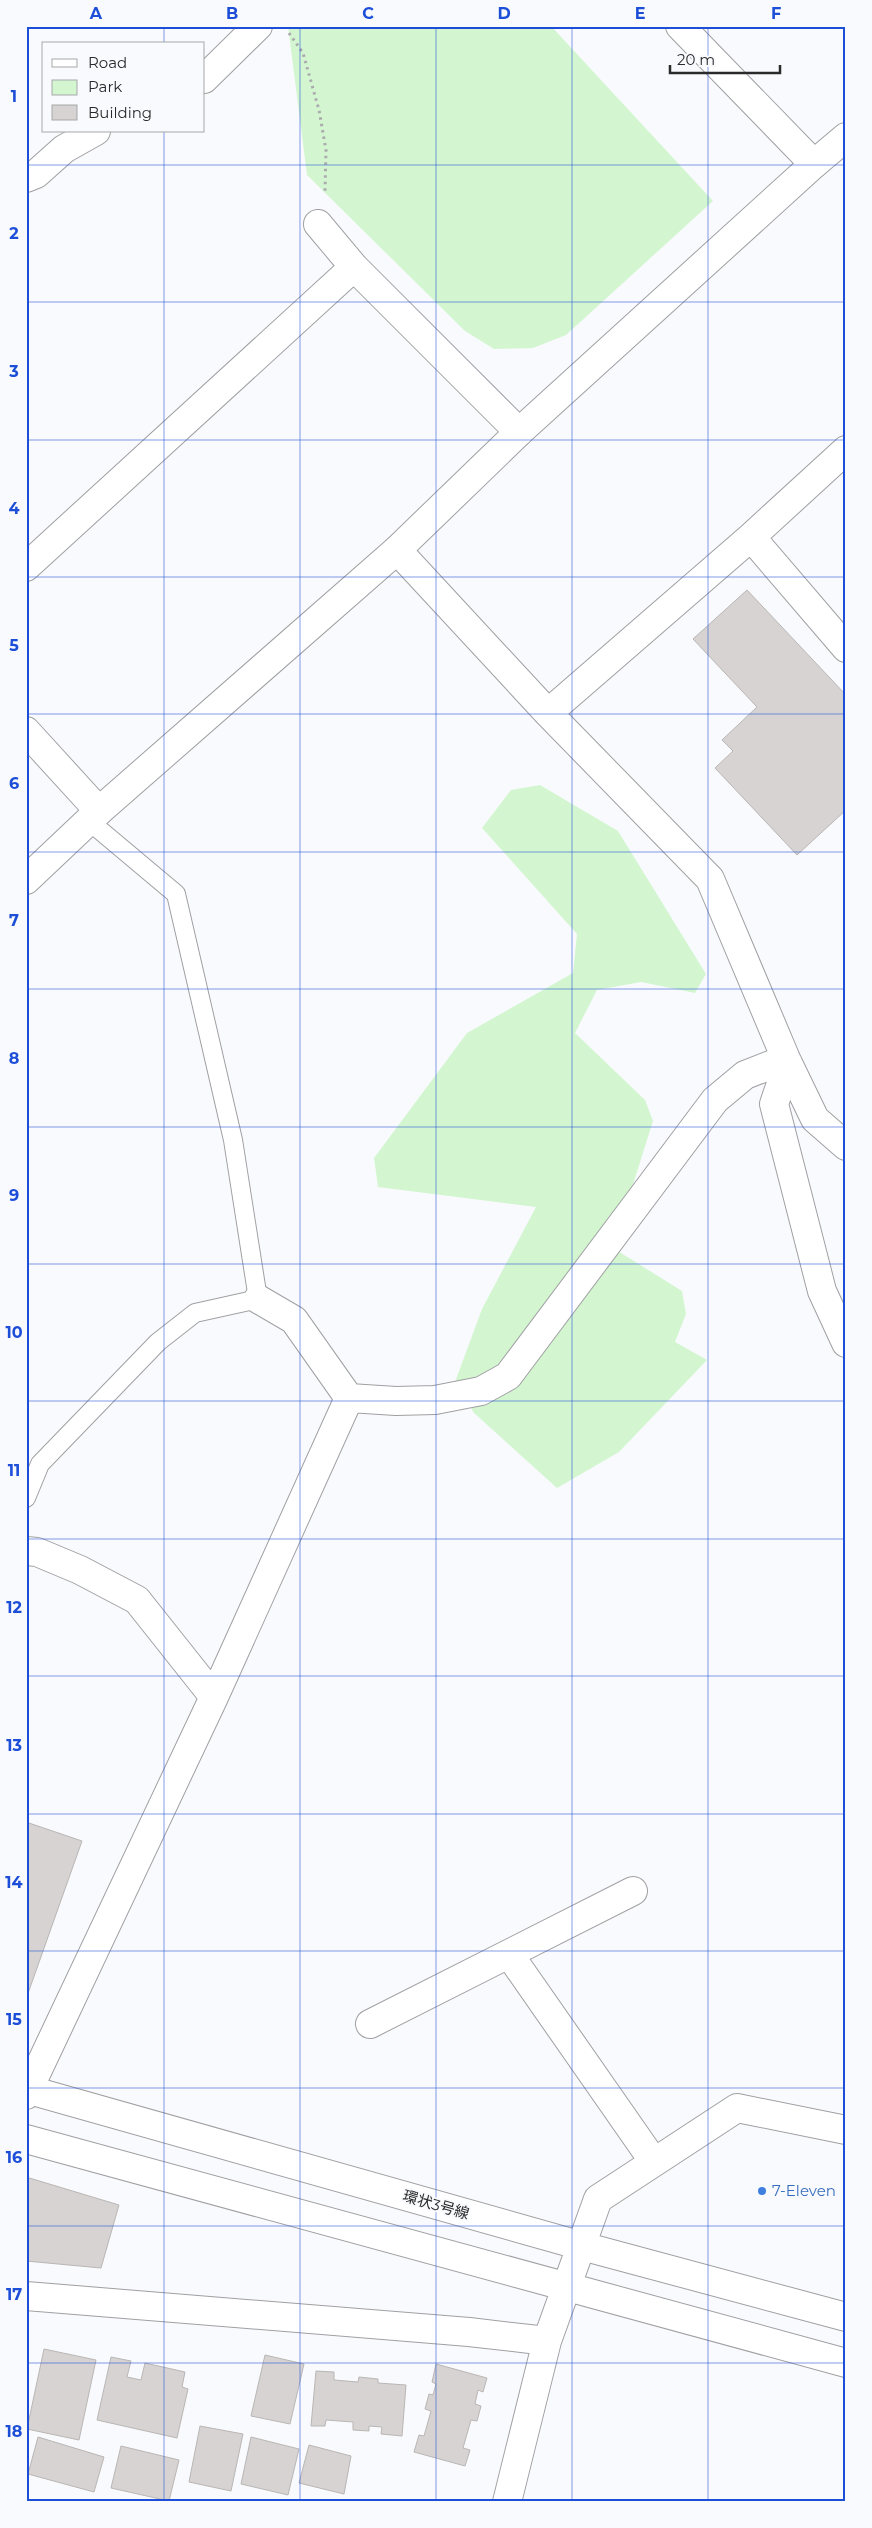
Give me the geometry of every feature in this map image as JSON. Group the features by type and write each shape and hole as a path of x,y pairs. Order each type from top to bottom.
{"street":[{"path":"205,78 258,26"},
{"path":"680,26 814,164"},
{"path":"26,178 36,174 64,149 94,132"},
{"path":"26,880 94,816 397,550 519,432 846,137"},
{"path":"318,224 354,267 519,432"},
{"path":"26,567 354,267"},
{"path":"548,713 751,537 846,450"},
{"path":"751,537 846,648"},
{"path":"397,550 548,713 710,879 787,1061 815,1119 846,1146"},
{"path":"26,731 94,816"},
{"path":"787,1061 774,1104 822,1291 846,1343"},
{"path":"349,1398 396,1401 435,1400 481,1392 508,1376 715,1100 745,1075 787,1061"},
{"path":"258,1299 294,1320 349,1398"},
{"path":"27,2091 214,1697 349,1398"},
{"path":"26,1551 37,1552 80,1570 137,1600 214,1697"},
{"path":"370,2024 633,1891"},
{"path":"508,1954 654,2162"},
{"name":"環状3号線","path":"27,2091 582,2246 846,2316"},
{"path":"507,2502 547,2341 598,2199 737,2108 846,2130"},
{"path":"26,2139 846,2363"},
{"path":"26,2296 469,2332 547,2341"}],"lane":[{"path":"26,1498 40,1464 158,1342 195,1312 258,1299 233,1140 176,894 94,816"}],"path":[{"path":"284,26 303,53 320,118 326,150 326,190 318,224"}],"green space":[{"path":"288,26 551,26 713,201 566,335 533,348 494,349 465,331 307,175"},
{"path":"540,785 618,831 706,974 695,993 641,982 597,990 575,1033 645,1100 653,1121 613,1248 682,1291 686,1314 675,1342 707,1360 619,1452 557,1488 474,1413 455,1382 482,1309 536,1207 378,1187 374,1158 467,1033 573,973 577,934 482,828 511,790"}],"building":[{"path":"747,590 846,695 846,810 797,855 715,768 733,751 722,740 757,707 693,639"},
{"path":"26,1822 82,1841 26,1999"},
{"path":"26,2177 119,2205 101,2268 26,2261"},
{"path":"44,2349 96,2360 79,2440 27,2429"},
{"path":"265,2355 304,2364 290,2424 251,2416"},
{"path":"111,2357 131,2361 127,2377 141,2380 145,2363 185,2372 182,2387 188,2389 177,2438 97,2420"},
{"path":"436,2364 487,2378 483,2392 478,2390 475,2404 481,2406 477,2421 471,2420 463,2448 470,2450 465,2466 414,2452 419,2435 424,2436 431,2411 425,2409 429,2394 433,2395 436,2384 432,2382"},
{"path":"316,2371 334,2372 334,2380 358,2382 359,2377 378,2379 378,2383 406,2385 402,2436 381,2434 382,2427 369,2426 369,2431 353,2430 353,2422 326,2420 325,2426 311,2426"},
{"path":"200,2426 243,2434 231,2491 189,2482"},
{"path":"38,2437 104,2457 94,2492 28,2474"},
{"path":"251,2437 299,2449 288,2495 241,2484"},
{"path":"309,2445 351,2456 344,2494 299,2483"},
{"path":"121,2446 179,2460 169,2501 111,2488"}],"place":[{"name":"7-Eleven","path":"762,2191"}]}
